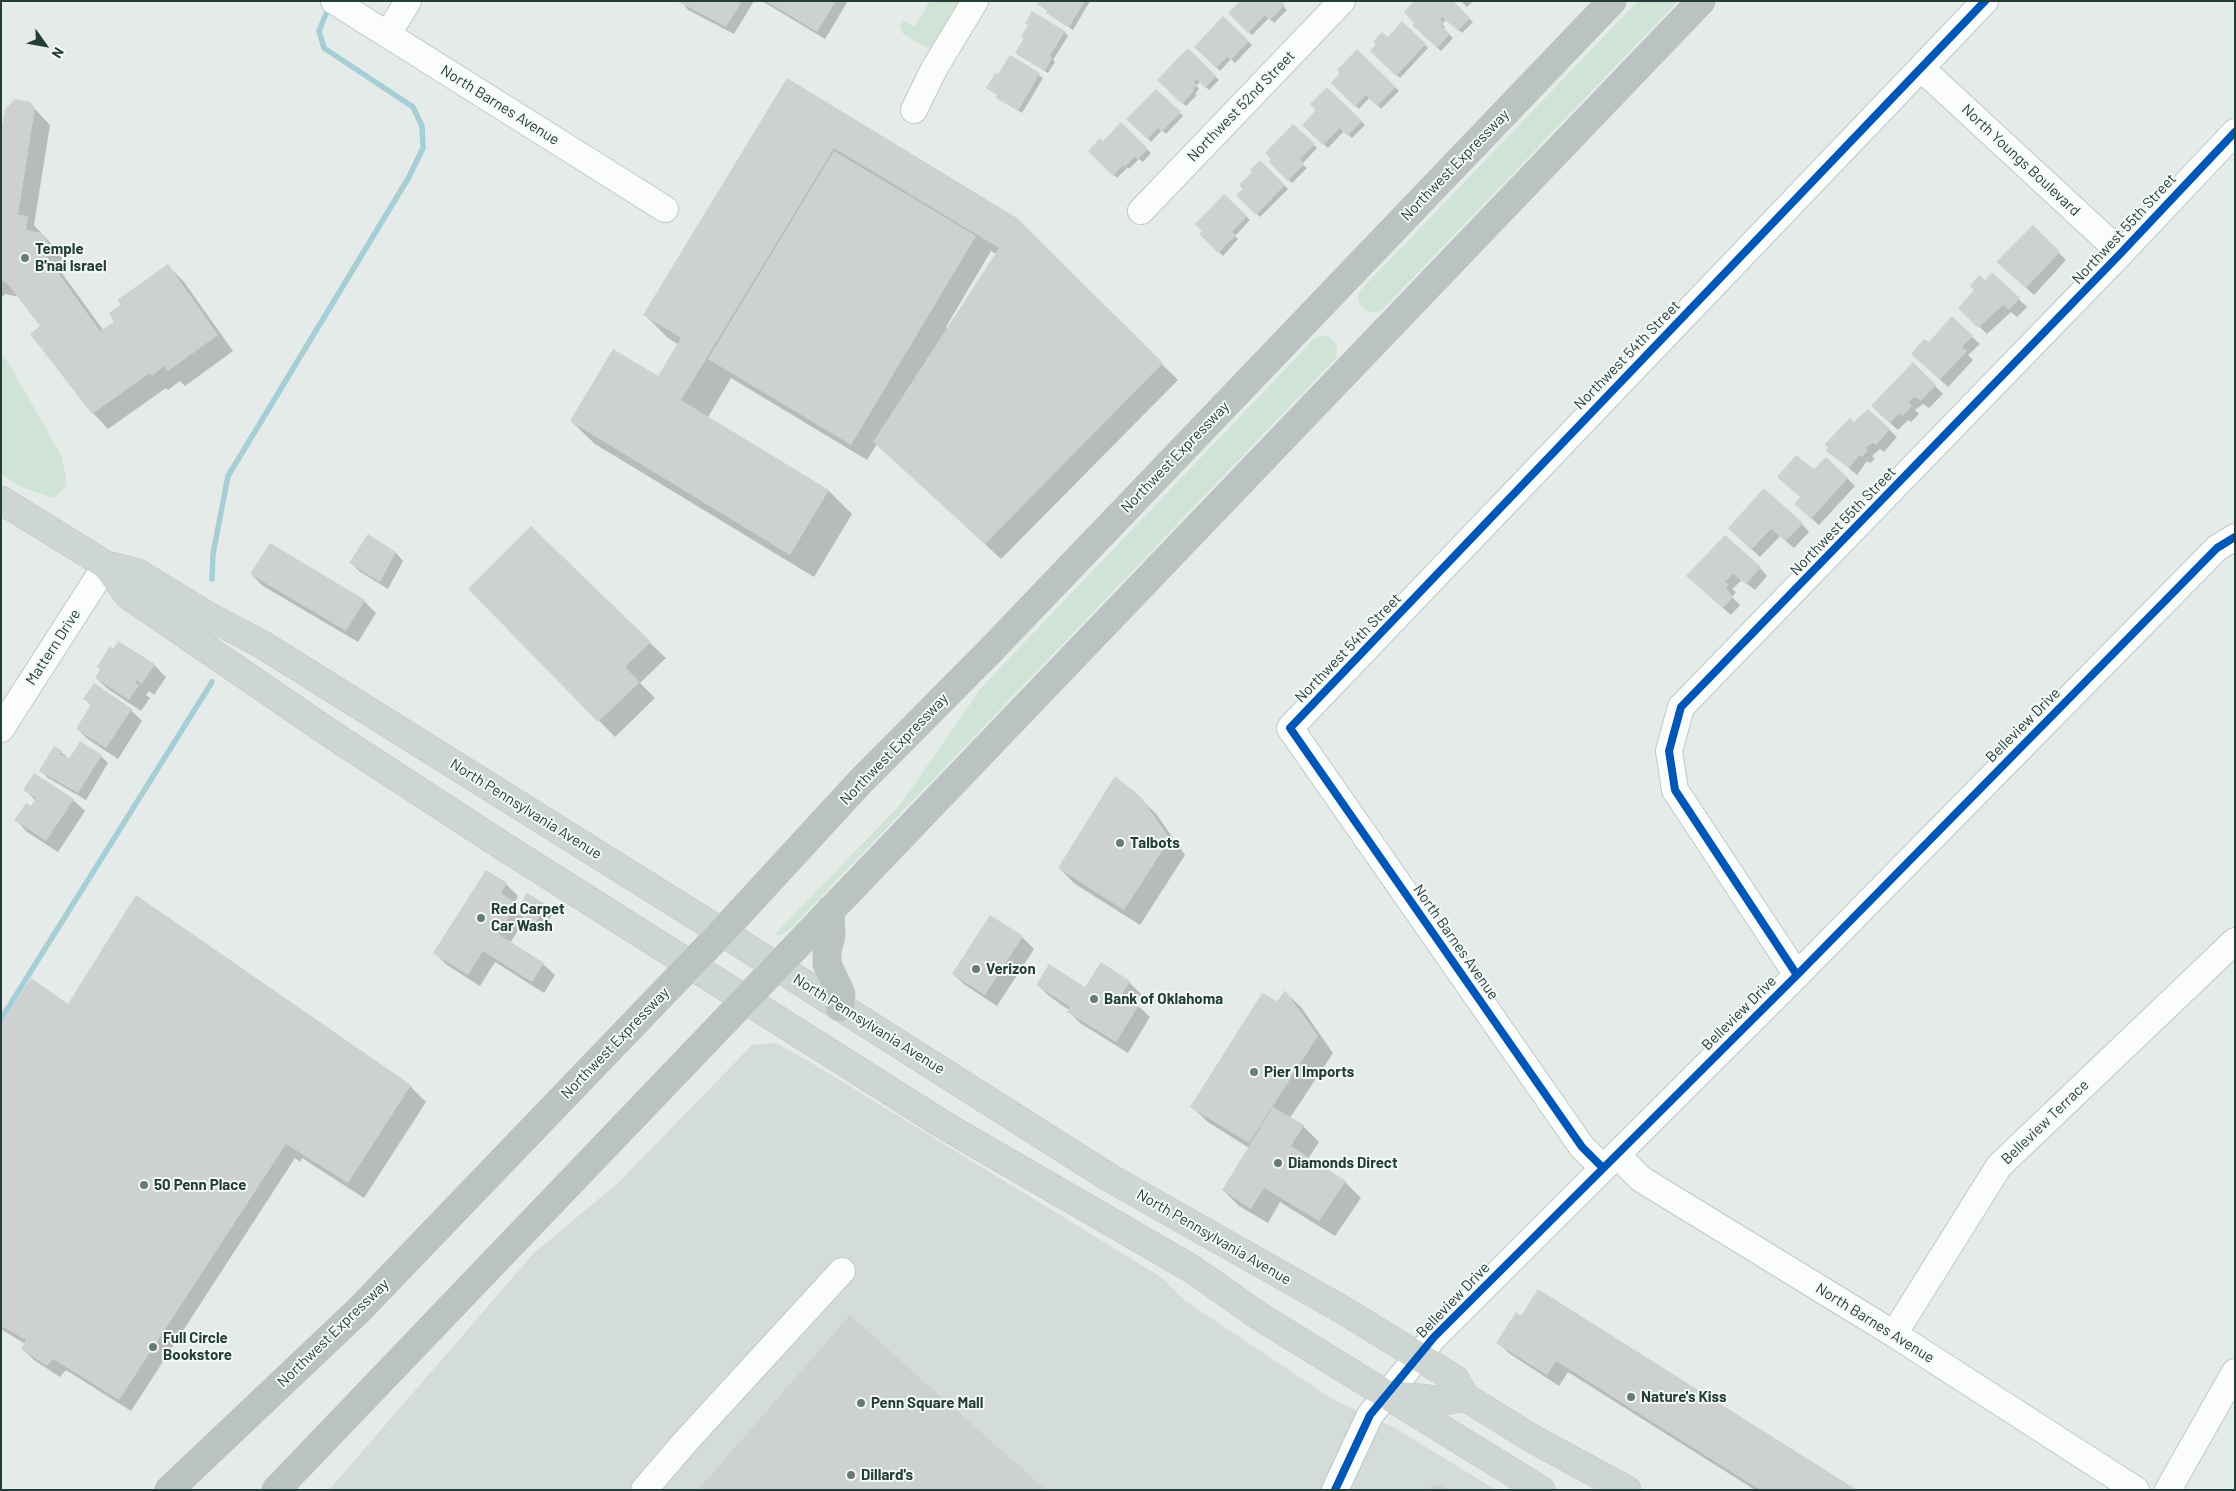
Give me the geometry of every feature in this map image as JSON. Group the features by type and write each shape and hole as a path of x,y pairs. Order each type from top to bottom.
{"highway":[{"name":"Northwest Expressway","path":"169,1490 359,1310 722,932 860,782 990,651 1612,1"},
{"path":"276,1490 1701,1"},
{"path":"830,910 831,935 827,951 827,964 840,994 840,1007"}],"main road":[{"name":"North Pennsylvania Avenue","path":"1,500 106,565 138,573 208,616 263,645 722,932 1110,1178 1343,1310 1455,1379 1465,1397 1533,1439 1627,1490"},
{"name":"North Pennsylvania Avenue","path":"106,565 128,595 334,736 506,848 947,1127 1192,1269 1259,1316 1541,1490"},
{"path":"1386,1395 1444,1401 1465,1397"}],"street":[{"name":"North Barnes Avenue","path":"334,1 665,209"},
{"path":"388,34 408,1"},
{"path":"914,110 934,69 975,1"},
{"name":"Northwest 52nd Street","path":"1140,211 1342,1"},
{"name":"Northwest 54th Street","path":"1290,728 1985,1"},
{"name":"North Youngs Boulevard","path":"1921,68 2121,253"},
{"name":"Northwest 55th Street","path":"1797,974 1675,790 1670,751 1681,707 2121,253 2235,132"},
{"name":"Belleview Drive","path":"1335,1490 1370,1415 1440,1331 1797,974 2217,548 2235,537"},
{"name":"Mattern Drive","path":"1,729 106,565"},
{"name":"North Barnes Avenue","path":"1290,728 1582,1147 1641,1179 1894,1334 2136,1490"},
{"name":"Belleview Terrace","path":"1894,1334 1999,1166 2230,956"},
{"path":"644,1490 842,1271"},
{"path":"2168,1490 2235,1372"}],"shaded area":[{"path":"776,1043 1161,1277 1184,1300 1334,1400 1395,1428 1496,1490 329,1490 533,1254 620,1181 752,1045"}],"green space":[{"path":"930,1 963,1 935,45 927,48 903,34 900,25 903,21 915,26"},
{"path":"1638,1 1678,1 1382,310 1376,313 1365,310 1360,305 1358,298 1360,291"},
{"path":"1328,336 1337,344 1336,358 792,927 782,935 774,935 900,805 982,687 1314,339"},
{"path":"1,355 8,362 62,457 67,485 54,498 24,488 1,474"}],"building":[{"path":"677,1 742,1 726,27"},
{"path":"766,1 836,1 817,32"},
{"path":"1039,1 1085,1 1069,27 1046,13 1047,10 1037,4"},
{"path":"1240,1 1281,1 1285,5 1270,20 1265,15 1248,33 1228,13"},
{"path":"1414,1 1453,1 1470,18 1458,31 1442,17 1440,19 1443,22 1441,25 1450,34 1437,48 1412,25 1414,23 1404,12"},
{"path":"1032,11 1065,31 1050,56 1052,58 1045,71 1015,53 1024,38 1021,37 1028,25 1025,24"},
{"path":"1223,16 1249,41 1231,60 1227,57 1216,68 1194,47"},
{"path":"1402,21 1426,44 1396,76 1370,51 1376,44 1373,42 1382,32 1388,37"},
{"path":"1188,48 1216,76 1205,88 1196,79 1194,82 1197,85 1193,89 1194,91 1182,104 1157,80"},
{"path":"1357,49 1396,87 1377,106 1366,95 1355,107 1331,83 1340,73 1337,70"},
{"path":"1010,55 1040,73 1018,111 996,98 997,95 986,88 995,73 998,74"},
{"path":"787,78 1017,218 1163,363 985,544 873,442 999,248 834,148 681,400 829,490 790,555 570,421 613,349 658,376 681,338 643,315"},
{"path":"1327,87 1362,121 1347,136 1340,128 1323,145 1302,125 1316,110 1310,104"},
{"path":"1156,89 1181,112 1162,132 1158,128 1147,139 1126,119"},
{"name":"Temple B'nai Israel","path":"15,99 30,102 35,108 18,215 28,216 26,230 42,233 51,248 44,253 100,331 114,322 109,313 121,305 117,300 168,264 218,335 168,371 164,366 152,376 150,373 92,414 30,334 40,326 7,283 1,281 1,134 5,109"},
{"path":"1121,122 1148,149 1138,159 1135,156 1125,167 1123,165 1113,176 1088,151 1100,138 1103,141"},
{"path":"1293,124 1315,144 1300,159 1304,164 1288,181 1269,162 1271,159 1265,153"},
{"path":"834,151 976,236 851,445 708,359"},
{"path":"1260,160 1285,185 1256,215 1236,195 1243,189 1239,185 1252,172 1250,170"},
{"path":"1224,194 1247,216 1232,232 1236,235 1218,253 1199,234 1202,231 1195,224"},
{"path":"2033,225 2060,252 2026,288 1996,262"},
{"path":"1992,272 2020,298 2009,310 2003,305 1978,328 1958,308 1974,290 1970,286 1979,275 1985,280"},
{"path":"1952,316 1973,336 1962,347 1967,351 1940,380 1911,354 1924,339 1929,342"},
{"path":"1913,362 1936,385 1921,401 1915,397 1909,402 1912,406 1902,416 1900,413 1890,423 1871,406"},
{"path":"1868,409 1890,429 1876,445 1872,443 1865,448 1868,450 1862,457 1859,455 1849,468 1826,451 1828,447 1824,445 1850,418 1854,422"},
{"path":"1796,455 1814,469 1826,457 1848,478 1811,519 1794,504 1800,497 1777,477"},
{"path":"1764,488 1803,523 1786,541 1771,529 1751,550 1728,528"},
{"path":"531,526 651,642 625,667 640,682 598,722 468,589"},
{"path":"368,534 396,552 380,582 349,563"},
{"path":"1725,535 1761,567 1746,584 1733,574 1725,582 1729,584 1726,589 1733,597 1723,608 1686,576"},
{"path":"270,543 365,600 346,631 250,574"},
{"path":"118,641 155,664 142,684 136,680 135,683 139,685 129,700 95,678 100,669 97,667 110,646 113,649"},
{"path":"94,683 132,709 106,748 76,729 91,704 83,699"},
{"path":"80,741 102,755 78,793 39,771 54,746 62,751 60,754 69,759"},
{"path":"34,773 74,799 46,841 14,820 26,803 31,806 36,798 23,790"},
{"path":"1115,776 1141,797 1170,839 1124,910 1058,868"},
{"name":"Red Carpet Car Wash","path":"486,870 507,883 501,893 517,903 498,934 544,963 532,982 483,951 468,975 433,953"},
{"path":"527,893 547,905 535,924 515,913"},
{"path":"136,895 411,1085 348,1183 286,1144 119,1400 53,1359 47,1366 21,1349 26,1340 1,1326 1,1024 31,978 68,1004"},
{"path":"990,915 1023,936 985,995 952,974"},
{"name":"Bank of Oklahoma","path":"1101,962 1130,981 1122,994 1139,1005 1116,1042 1067,1012 1070,1007 1036,985 1049,964 1085,987"},
{"name":"Pier 1 Imports","path":"1285,990 1318,1036 1249,1143 1190,1107 1262,993 1278,1002"},
{"name":"Diamonds Direct","path":"1273,1107 1304,1125 1291,1146 1346,1181 1319,1221 1264,1188 1251,1209 1222,1190"},
{"path":"1538,1289 1857,1490 1760,1490 1556,1361 1547,1375 1496,1343 1516,1312 1521,1316"},
{"name":"Penn Square Mall","path":"850,1315 931,1388 1046,1490 698,1490"},
{"path":"1441,1484 1450,1490 1428,1490 1429,1487"}],"waterway":[{"path":"212,579 213,554 228,476 409,177 423,148 422,126 413,107 324,48 319,31 328,9"},
{"path":"1,1019 212,682"}],"cycle path":[{"path":"1603,1168 1582,1147 1290,728 1985,1"},
{"path":"1797,975 1675,790 1669,751 1681,707 2121,253 2235,132"},
{"path":"1335,1490 1370,1415 1434,1337 1797,975 2217,548 2235,537"}],"place":[{"name":"Temple B'nai Israel","path":"25,258"},
{"name":"Talbots","path":"1120,843"},
{"name":"Red Carpet Car Wash","path":"481,918"},
{"name":"Verizon","path":"976,969"},
{"name":"Bank of Oklahoma","path":"1094,999"},
{"name":"Pier 1 Imports","path":"1254,1072"},
{"name":"Diamonds Direct","path":"1278,1163"},
{"name":"50 Penn Place","path":"144,1185"},
{"name":"Full Circle Bookstore","path":"153,1347"},
{"name":"Nature's Kiss","path":"1631,1397"},
{"name":"Penn Square Mall","path":"861,1403"},
{"name":"Dillard's","path":"851,1475"}]}
